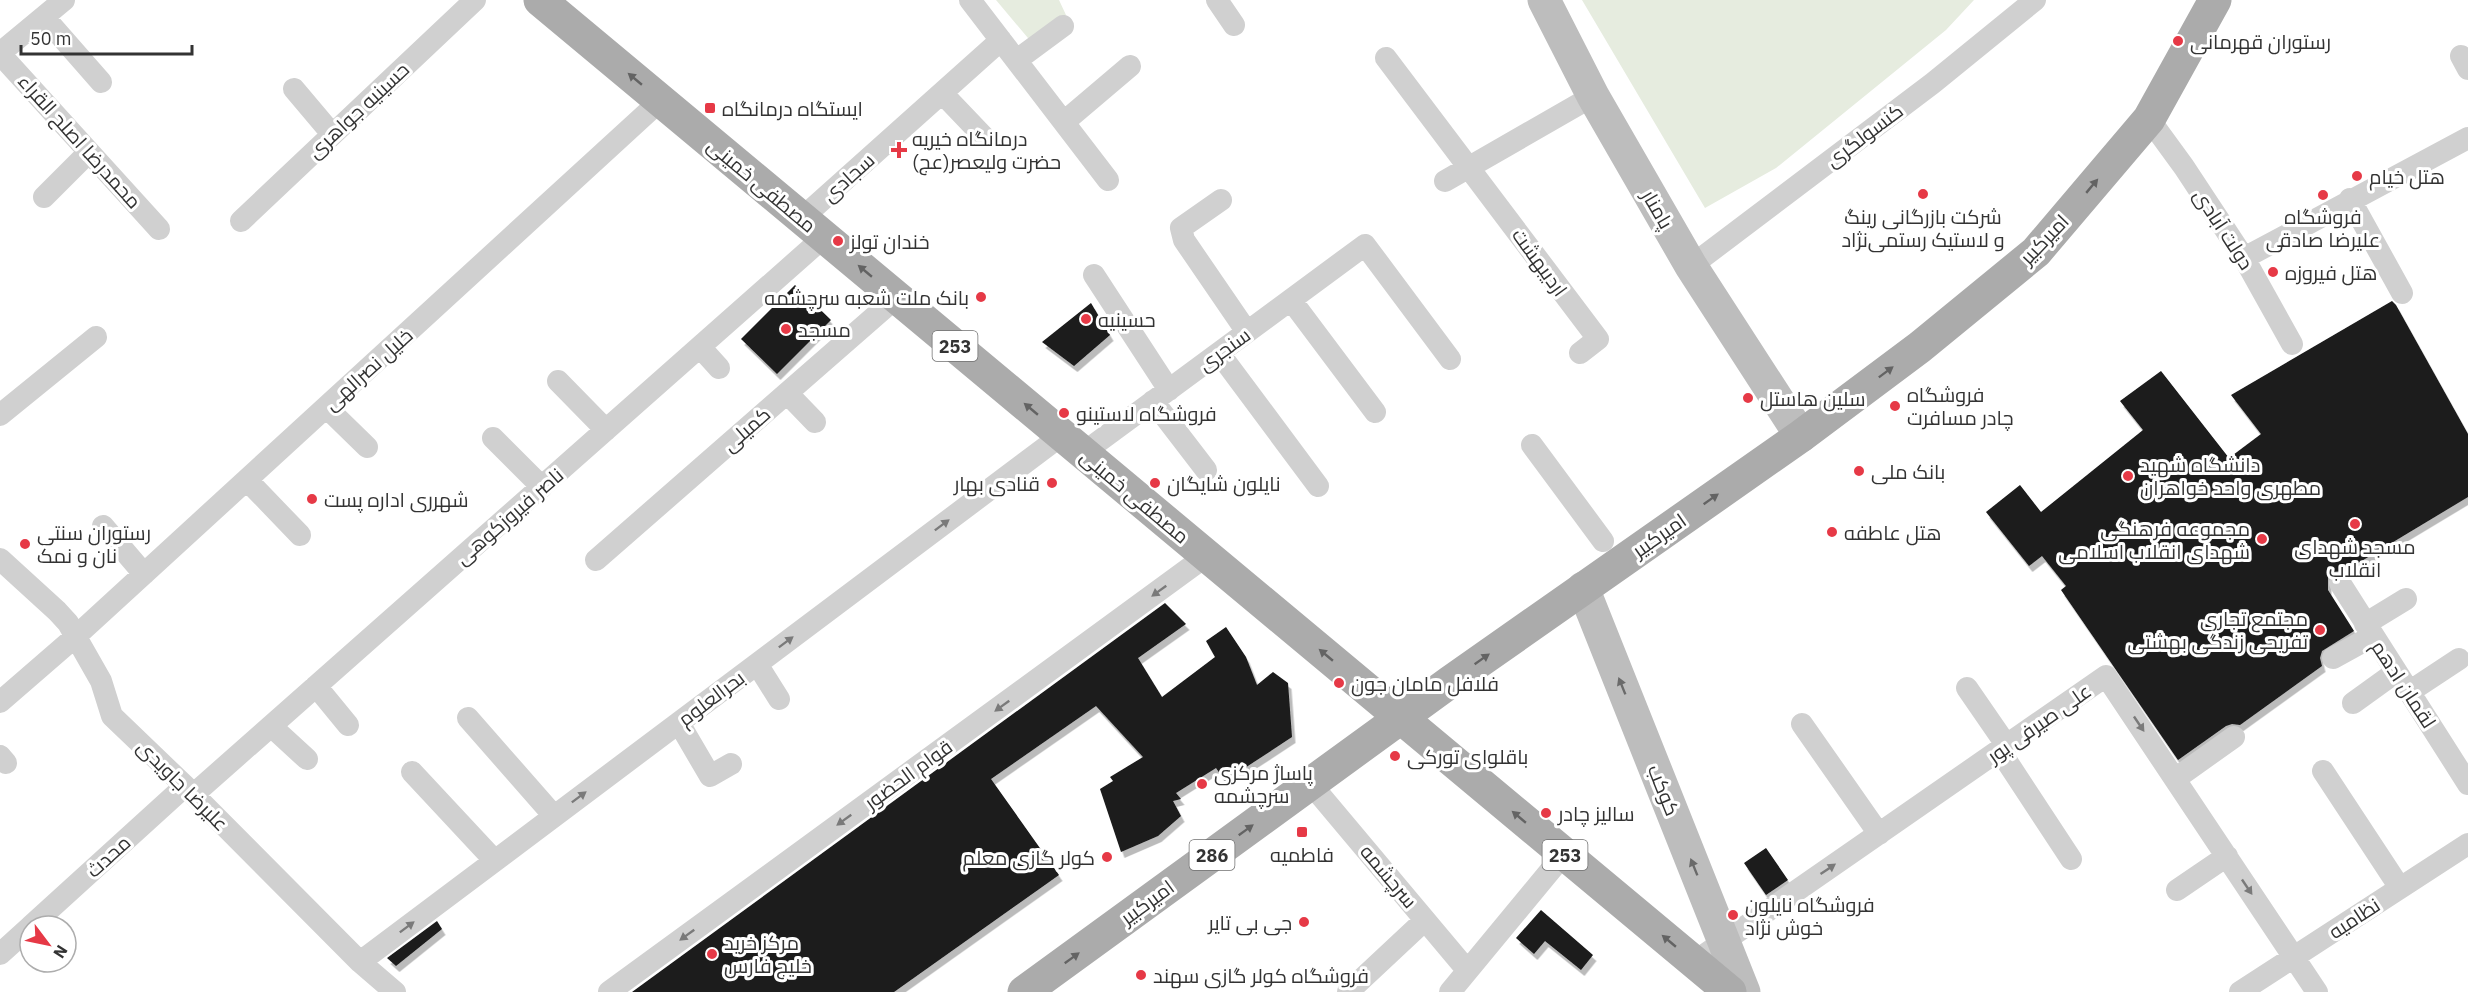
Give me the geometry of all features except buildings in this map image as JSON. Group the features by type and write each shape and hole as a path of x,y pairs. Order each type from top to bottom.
{"main road":[{"name":"مصطفی خمینی","path":"540,0 1717,983"},
{"name":"امیرکبیر","path":"1024,992 1310,783 1583,588 1792,424 1920,347 2036,252 2149,119 2215,0"}],"street":[{"path":"0,53 64,0"},
{"name":"حسینیه جواهری","path":"241,221 475,0"},
{"path":"970,0 1108,180"},
{"path":"1217,0 1234,26"},
{"name":"پامنار","path":"1544,0 1593,96 1691,266 1792,424"},
{"name":"کنسولگری","path":"1691,266 1933,83 2035,0"},
{"path":"44,17 101,82"},
{"path":"1017,60 1063,26"},
{"name":"سجادی","path":"813,228 942,93 1001,40"},
{"name":"محمدرضا اصلح القراء","path":"0,53 159,229"},
{"name":"اردیبهشت","path":"1386,58 1598,339 1580,353"},
{"path":"1064,122 1130,66"},
{"path":"294,88 332,135"},
{"path":"942,93 984,137"},
{"path":"1444,181 1593,96"},
{"name":"خلیل نصرالهی","path":"0,702 75,637 660,101"},
{"name":"دولت آبادی","path":"2149,119 2184,167 2244,258 2292,344"},
{"path":"2244,258 2350,199 2468,138"},
{"path":"44,197 89,152"},
{"path":"2350,199 2402,293"},
{"path":"1221,200 1181,228 1184,240 1247,332"},
{"name":"ناصر فیروزکوهی","path":"190,790 271,726 700,347 813,228"},
{"name":"سنجری","path":"1073,444 1161,396 1365,245 1450,358"},
{"path":"1094,275 1161,396 1206,470"},
{"name":"کمیلی","path":"596,560 897,297"},
{"path":"1291,300 1375,412"},
{"path":"0,415 96,337"},
{"path":"700,347 719,368"},
{"path":"1219,353 1318,486"},
{"path":"558,381 606,430"},
{"path":"787,393 815,422"},
{"path":"326,407 367,447"},
{"path":"493,438 542,487"},
{"name":"بحرالعلوم","path":"360,962 757,664 1073,444"},
{"path":"1532,445 1603,541"},
{"path":"247,480 300,535"},
{"path":"103,526 144,574"},
{"name":"قوام الحضور","path":"609,992 1206,556"},
{"name":"علیرضا جاویدی","path":"0,559 57,611 101,681 112,716 190,790 360,962 395,992"},
{"name":"لقمان ادهم","path":"2340,583 2468,784"},
{"name":"کوکب","path":"1583,588 1724,941 1717,983"},
{"path":"2333,658 2406,599"},
{"path":"2409,692 2459,659"},
{"path":"757,664 779,699"},
{"path":"2353,703 2396,672"},
{"name":"علی صیرفی پور","path":"1717,983 1724,941 2106,676 2317,992"},
{"path":"316,686 348,725"},
{"path":"1967,688 2072,859"},
{"path":"468,718 554,816"},
{"path":"679,723 710,776 731,764"},
{"path":"1802,724 1879,834"},
{"path":"271,726 307,759"},
{"path":"2175,779 2234,737"},
{"path":"2323,771 2400,888"},
{"path":"412,772 495,861"},
{"name":"سرچشمه","path":"1310,783 1467,969"},
{"name":"محدث","path":"44,914 190,790"},
{"name":"نظامیه","path":"2240,992 2468,844"},
{"path":"1450,992 1564,854"},
{"path":"2177,890 2226,856"},
{"path":"1348,992 1425,920"},
{"name":"محدث","path":"0,954 18,937"}],"shaded area":[{"path":"996,0 1059,0 1066,15 1033,44"},
{"path":"1582,0 1974,0 1946,30 1776,168 1705,208"}],"place":[{"name":"رستوران قهرمانی","path":"2178,41"},
{"name":"ایستگاه درمانگاه","path":"710,108"},
{"name":"درمانگاه خیریه حضرت ولیعصر(عج)","path":"899,150"},
{"name":"هتل خیام","path":"2357,176"},
{"name":"شرکت بازرگانی رینگ و لاستیک رستمی‌نژاد","path":"1923,194"},
{"name":"فروشگاه علیرضا صادقی","path":"2323,195"},
{"name":"خندان تولز","path":"838,241"},
{"name":"هتل فیروزه","path":"2273,272"},
{"name":"بانک ملت شعبه سرچشمه","path":"981,297"},
{"name":"حسینیه","path":"1086,319"},
{"name":"مسجد","path":"786,329"},
{"name":"سلین هاستل","path":"1748,398"},
{"name":"فروشگاه چادر مسافرت","path":"1895,406"},
{"name":"فروشگاه لاستینو","path":"1064,413"},
{"name":"بانک ملی","path":"1859,471"},
{"name":"دانشگاه شهید مطهری واحد خواهران","path":"2128,476"},
{"name":"قنادی بهار","path":"1052,483"},
{"name":"نايلون شايگان","path":"1155,483"},
{"name":"شهرری اداره پست","path":"312,499"},
{"name":"مسجد شهدای انقلاب","path":"2355,524"},
{"name":"هتل عاطفه","path":"1832,532"},
{"name":"مجموعه فرهنگی شهدای انقلاب اسلامی","path":"2262,539"},
{"name":"رستوران سنتی نان و نمک","path":"25,544"},
{"name":"مجتمع تجاری تفریحی زندگی بهشتی","path":"2320,630"},
{"name":"فلافل مامان جون","path":"1339,683"},
{"name":"باقلوای تورکی","path":"1395,756"},
{"name":"پاساژ مرکزی سرچشمه","path":"1202,784"},
{"name":"سالیز چادر","path":"1546,813"},
{"name":"فاطمیه","path":"1302,832"},
{"name":"کولر گازی معلم","path":"1107,857"},
{"name":"فروشگاه نایلون خوش نژاد","path":"1733,915"},
{"name":"جی بی تایر","path":"1304,922"},
{"name":"مرکز خرید خلیج فارس","path":"712,954"},
{"name":"فروشگاه کولر گازی سهند","path":"1141,975"}]}
